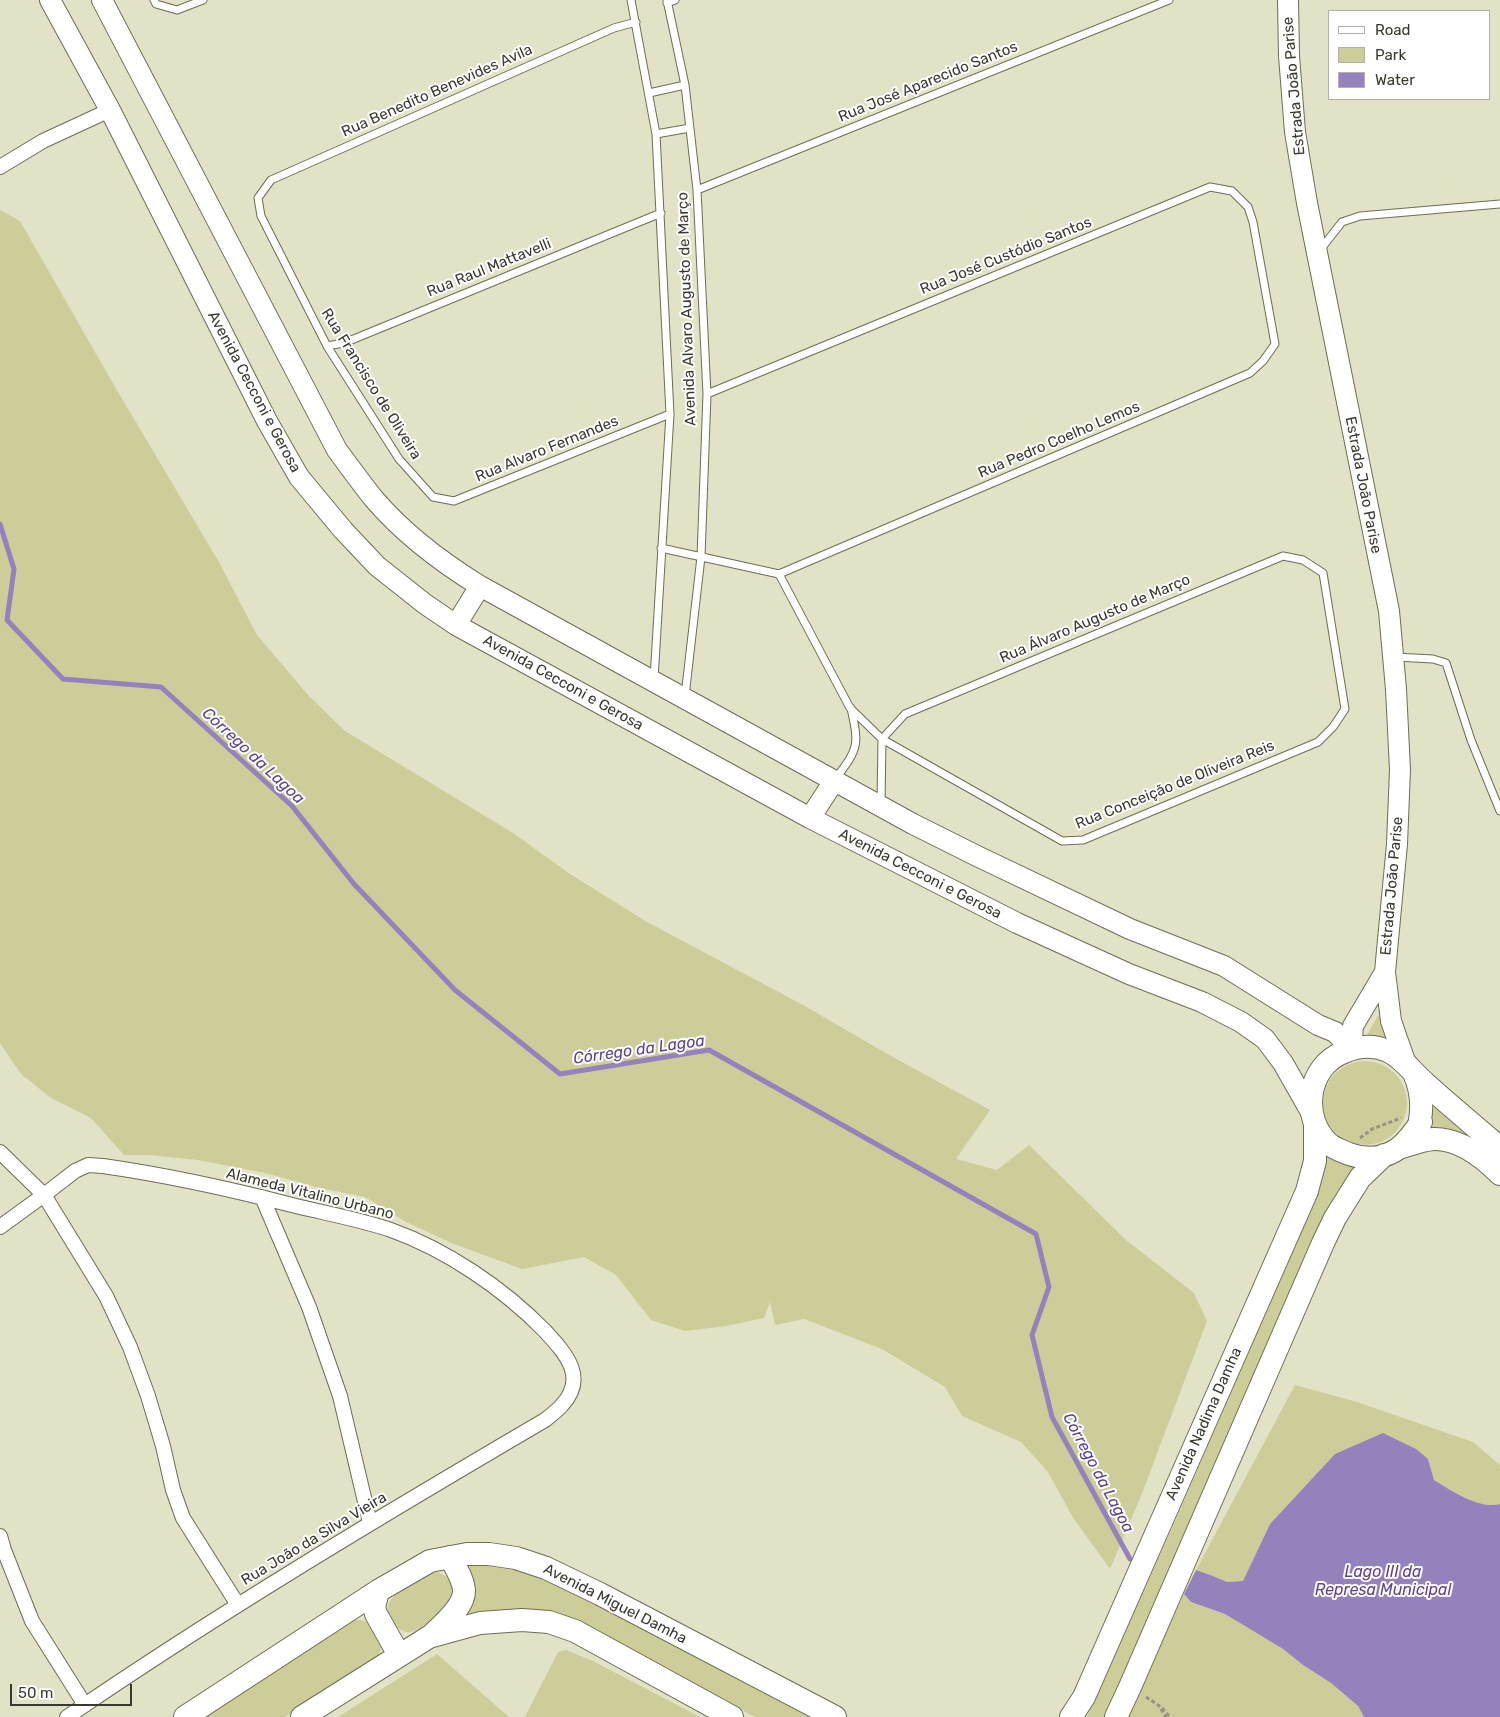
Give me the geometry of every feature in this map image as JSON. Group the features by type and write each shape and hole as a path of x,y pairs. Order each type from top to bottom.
{"main road":[{"path":"1500,1148 1410,1069 1386,1051 1363,1047 1340,1053 1322,1069 1312,1090 1314,1120 1321,1135 1337,1150 1357,1158 1368,1158 1432,1139 1455,1142 1487,1161 1500,1174"},
{"path":"1116,1717 1335,1218 1360,1178 1408,1140 1422,1122 1420,1120 1422,1096 1419,1084 1410,1069"},
{"name":"Avenida Nadima Damha","path":"1071,1717 1088,1688 1307,1191 1314,1161 1314,1120"},
{"name":"Avenida Miguel Damha","path":"185,1717 378,1591 430,1561 467,1554 489,1554 516,1558 546,1568 600,1594 835,1717"},
{"path":"302,1717 429,1637 452,1616 461,1602 464,1591 459,1574 450,1557"},
{"path":"378,1591 374,1607 376,1614 399,1655"},
{"path":"429,1637 480,1623 522,1620 549,1622 575,1631 732,1717"}],"street":[{"name":"Avenida Cecconi e Gerosa","path":"50,0 110,110 267,421 299,477 343,530 377,566 424,604 456,625 810,818 1017,923 1129,974 1202,1002 1241,1022 1265,1039 1283,1063 1314,1120"},
{"path":"102,0 337,450 374,500 413,537 448,566 480,586 881,807 977,856 1130,929 1224,966 1318,1025 1335,1032 1351,1049"},
{"name":"Estrada João Parise","path":"1288,0 1289,56 1295,132 1307,203 1388,611 1396,689 1400,760 1400,806 1385,972 1390,1021 1410,1069"},
{"path":"0,167 43,142 110,110"},
{"path":"456,625 480,586"},
{"path":"810,818 834,781"},
{"name":"Estrada João Parise","path":"1351,1049 1353,1026 1385,972"},
{"path":"1335,1032 1353,1026"},
{"path":"0,1152 44,1195 106,1296 130,1347 148,1396 163,1446 173,1490 184,1518 238,1604"},
{"name":"Alameda Vitalino Urbano","path":"0,1227 76,1171 88,1165 124,1169 262,1197 391,1230 438,1251 489,1283 530,1316 558,1345 572,1366 574,1387"},
{"path":"262,1197 309,1308 340,1396 370,1523"},
{"name":"Rua João da Silva Vieira","path":"67,1717 238,1604 370,1523 545,1420 563,1405 574,1387"},
{"path":"0,1536 32,1621 85,1705"}],"lane":[{"path":"154,0 156,4 177,10 203,0"},
{"name":"Avenida Alvaro Augusto de Março","path":"631,0 656,134 670,414 654,682"},
{"path":"667,2 675,0"},
{"name":"Rua José Aparecido Santos","path":"697,190 1169,0"},
{"name":"Avenida Alvaro Augusto de Março","path":"667,2 685,85 697,190 707,394 701,557 684,699"},
{"name":"Rua Benedito Benevides Avila","path":"258,198 271,180 614,28 636,22"},
{"path":"649,93 685,85"},
{"path":"656,134 690,128"},
{"name":"Rua José Custódio Santos","path":"707,394 1210,187 1232,191 1248,208 1253,222 1262,275"},
{"name":"Rua Francisco de Oliveira","path":"258,198 261,216 327,346 399,459 433,497"},
{"path":"1318,253 1342,222 1360,216 1500,204"},
{"name":"Rua Raul Mattavelli","path":"327,346 344,343 661,213"},
{"name":"Rua Pedro Coelho Lemos","path":"779,574 1250,374 1263,361 1275,344 1262,275"},
{"name":"Rua Alvaro Fernandes","path":"433,497 454,501 670,414"},
{"path":"662,548 779,574"},
{"name":"Rua Álvaro Augusto de Março","path":"882,739 904,714 1283,556 1303,560 1323,573 1335,644"},
{"name":"Rua Conceição de Oliveira Reis","path":"779,574 850,708 857,735 856,746 850,761 834,781"},
{"name":"Rua Conceição de Oliveira Reis","path":"850,708 882,739 1062,841 1083,840 1318,742 1333,727 1345,709 1335,644"},
{"path":"1392,656 1433,659 1446,663 1472,740 1500,811"},
{"path":"881,807 882,739"}],"path":[{"path":"1140,1692 1156,1702 1170,1717"},
{"path":"1156,1702 1166,1717"}],"green space":[{"path":"0,210 20,221 220,564 257,635 308,695 345,731 513,833 570,874 647,922 803,1005 990,1110 956,1159 997,1170 1029,1145 1126,1240 1194,1293 1207,1321 1141,1496 1110,1569 1072,1516 1048,1472 1021,1442 962,1416 945,1387 882,1349 804,1319 775,1325 770,1302 764,1318 726,1326 685,1331 651,1320 616,1275 584,1257 522,1269 454,1244 406,1222 365,1197 320,1188 265,1173 198,1160 150,1155 124,1155 91,1118 51,1098 21,1074 0,1043"},
{"path":"1380,1015 1386,1039 1367,1035"},
{"path":"1357,1061 1373,1061 1389,1068 1400,1079 1407,1095 1404,1119 1395,1133 1389,1138 1373,1145 1357,1145 1341,1138 1330,1127 1323,1111 1323,1095 1330,1079 1341,1068"},
{"path":"1434,1107 1465,1134 1457,1138 1426,1135"},
{"path":"1324,1152 1350,1166 1358,1167 1336,1194 1311,1246 1105,1717 1087,1717 1170,1533 1316,1198 1320,1187"},
{"path":"1295,1385 1357,1402 1473,1442 1500,1465 1500,1504 1492,1505 1475,1502 1434,1480 1428,1459 1335,1454 1270,1524 1243,1581 1227,1582 1196,1570"},
{"path":"492,1563 527,1570 810,1717 755,1717 575,1623 522,1609 480,1611 467,1614 467,1565"},
{"path":"435,1572 447,1577 456,1586 446,1612 425,1626 411,1632 395,1627 388,1612 388,1606 392,1599 405,1587"},
{"path":"1184,1594 1191,1602 1225,1614 1283,1649 1331,1683 1358,1706 1364,1717 1128,1717"},
{"path":"359,1620 371,1623 382,1647 376,1660 285,1717 202,1717 352,1621"},
{"path":"566,1650 593,1661 700,1717 525,1717 558,1652"},
{"path":"437,1654 509,1717 338,1717"}],"water":[{"name":"Lago III da Represa Municipal","path":"1383,1433 1416,1449 1428,1459 1434,1480 1448,1489 1475,1502 1492,1505 1500,1504 1500,1717 1364,1717 1358,1706 1331,1683 1283,1649 1225,1614 1191,1602 1184,1594 1196,1570 1227,1582 1243,1581 1270,1524 1335,1454"}],"waterway":[{"name":"Córrego da Lagoa","path":"0,524 14,569 7,620 63,679 161,687 292,806 354,884 455,990 560,1074 709,1050 1036,1234 1049,1287 1032,1335 1052,1417 1130,1559"}]}
